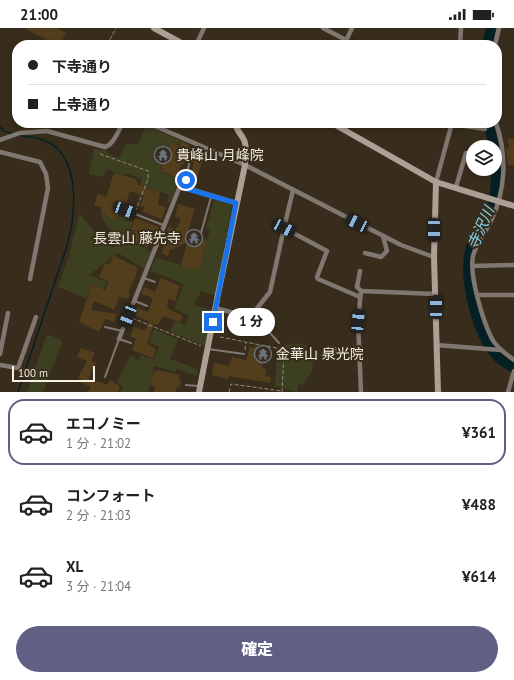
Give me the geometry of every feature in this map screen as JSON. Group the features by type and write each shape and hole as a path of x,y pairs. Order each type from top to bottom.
{"street":[{"path":"154,28 176,40"},
{"path":"198,40 204,28"},
{"path":"323,28 341,40"},
{"path":"346,40 352,28"},
{"path":"460,40 461,28"},
{"path":"495,40 499,28"},
{"path":"0,140 20,133 47,131 105,146 109,145 115,138 120,128"},
{"path":"160,128 245,165 383,236 421,254 434,257"},
{"path":"199,389 245,165 246,145 237,128"},
{"path":"341,128 436,182 514,206"},
{"path":"438,392 434,257 436,182 451,128"},
{"path":"478,128 485,129"},
{"path":"498,128 500,136 504,174 499,201 490,223 481,237 473,256 473,266 478,295 492,340 501,350 514,360"},
{"path":"0,152 40,162 46,174 48,188 30,279"},
{"path":"456,187 466,153"},
{"path":"118,339 180,186 236,203"},
{"path":"216,308 250,317 270,292 293,190"},
{"path":"284,228 326,251 317,276 318,279 360,297"},
{"path":"365,253 381,257 384,255 387,247 383,236"},
{"path":"473,266 514,266"},
{"path":"360,271 357,287 361,291 436,294"},
{"path":"361,291 358,321 361,392"},
{"path":"478,295 514,295"},
{"path":"0,354 8,313"},
{"path":"0,365 18,368 36,317"},
{"path":"436,345 501,350"},
{"path":"323,355 327,348 359,352"},
{"path":"508,392 514,372"}],"lane":[{"path":"184,188 189,164"},
{"path":"201,233 212,196"},
{"path":"125,210 164,226"},
{"path":"143,277 155,282"},
{"path":"134,301 147,306"},
{"path":"250,317 262,324 279,343"},
{"path":"105,326 122,331"},
{"path":"105,377 118,339 131,343"},
{"path":"207,349 244,354"},
{"path":"186,385 199,389"}],"path":[{"path":"110,40 116,28"},
{"path":"100,154 148,170 148,179 134,214"},
{"path":"128,316 207,349"},
{"path":"220,337 246,343 282,348"},
{"path":"244,354 246,343"},
{"path":"229,392 231,384 282,391 284,352 279,343"}],"green space":[{"path":"146,128 154,128 180,140 178,145 171,142 159,171 179,179 170,203 167,203 169,195 140,185 142,179 125,173 123,176 107,169 103,177 89,174 94,149 107,150 107,153 119,158 126,144 138,144"},
{"path":"214,200 232,205 215,296 201,291 194,305 212,310 205,346 170,332 175,321 185,325 189,316 174,309 184,284 150,271 156,257 199,271 210,230 206,229"},
{"path":"120,211 129,215 126,221 133,221 130,230 134,232 130,242 151,251 144,269 118,253 89,275 107,282 103,289 92,284 86,298 58,287 69,256 79,215 80,214 93,230 113,248 120,244 116,242 119,236 113,235 101,216 102,214 116,220"},
{"path":"154,329 178,339 170,359 198,369 197,376 177,369 175,372 155,366 148,392 121,392 123,387 117,382 131,355 139,360 141,355 154,359 159,347 149,342"},
{"path":"47,334 63,341 43,392 27,392"},
{"path":"294,343 306,345 306,350 314,352 312,371 303,385 298,384 297,392 275,386 277,353 280,347"}],"building":[{"path":"24,28 56,28 66,33 62,40 47,40"},
{"path":"508,139 514,139 514,165 508,165 506,149 509,148"},
{"path":"181,141 189,145 189,147 206,152 195,182 189,180 194,163 186,160 184,164 181,165 176,177 160,171 171,142 179,146"},
{"path":"114,173 136,179 138,185 160,192 158,205 166,207 162,219 143,212 144,207 140,206 144,196 130,191 126,203 116,220 102,214 101,207 94,205 98,194 106,197"},
{"path":"178,204 195,209 187,234 204,236 203,239 207,240 199,271 181,266 187,242 170,249 168,256 162,254 168,227 176,229 181,219 175,217"},
{"path":"135,218 159,227 151,246 148,245 147,248 131,241 135,231 131,229"},
{"path":"114,256 137,267 136,276 128,292 130,293 128,299 119,297 114,310 94,301 91,310 117,314 114,322 105,319 99,332 79,322 92,284 105,290 109,282 99,277 105,263 109,265"},
{"path":"161,278 180,286 175,301 168,299 167,308 183,316 180,322 163,316 158,325 154,324 147,343 156,349 153,358 132,350 136,338 130,337 134,327 145,331 149,321 133,315 136,307 148,312 153,298 141,294 144,287 155,292"},
{"path":"255,346 265,348 262,368 267,369 265,376 271,377 270,383 229,376 228,379 212,375 214,363 229,366 232,357 246,360 250,347 254,348"},
{"path":"81,348 95,353 91,361 96,363 88,379 95,383 97,381 108,385 110,380 120,386 118,392 88,392 91,387 82,383 83,380 78,378 87,361 77,357"},
{"path":"157,370 180,375 178,379 181,380 180,388 177,387 175,392 154,392 155,386 150,385 154,372"}],"waterway":[{"name":"寺沢川","path":"488,40 491,28"},
{"path":"0,127 4,131 13,134"},
{"name":"寺沢川","path":"489,128 496,163 495,192 491,209 473,241 468,273 477,319 489,346 499,358 514,368"},
{"path":"18,135 45,140 59,150 66,161 71,175 73,205 70,234 67,246 18,392"}],"place":[{"name":"貴峰山 月峰院","path":"163,155"},
{"name":"長雲山 藤先寺","path":"194,238"},
{"name":"金華山 泉光院","path":"263,354"}],"route":[{"path":"186,180 184,188 236,203 213,322"}]}
